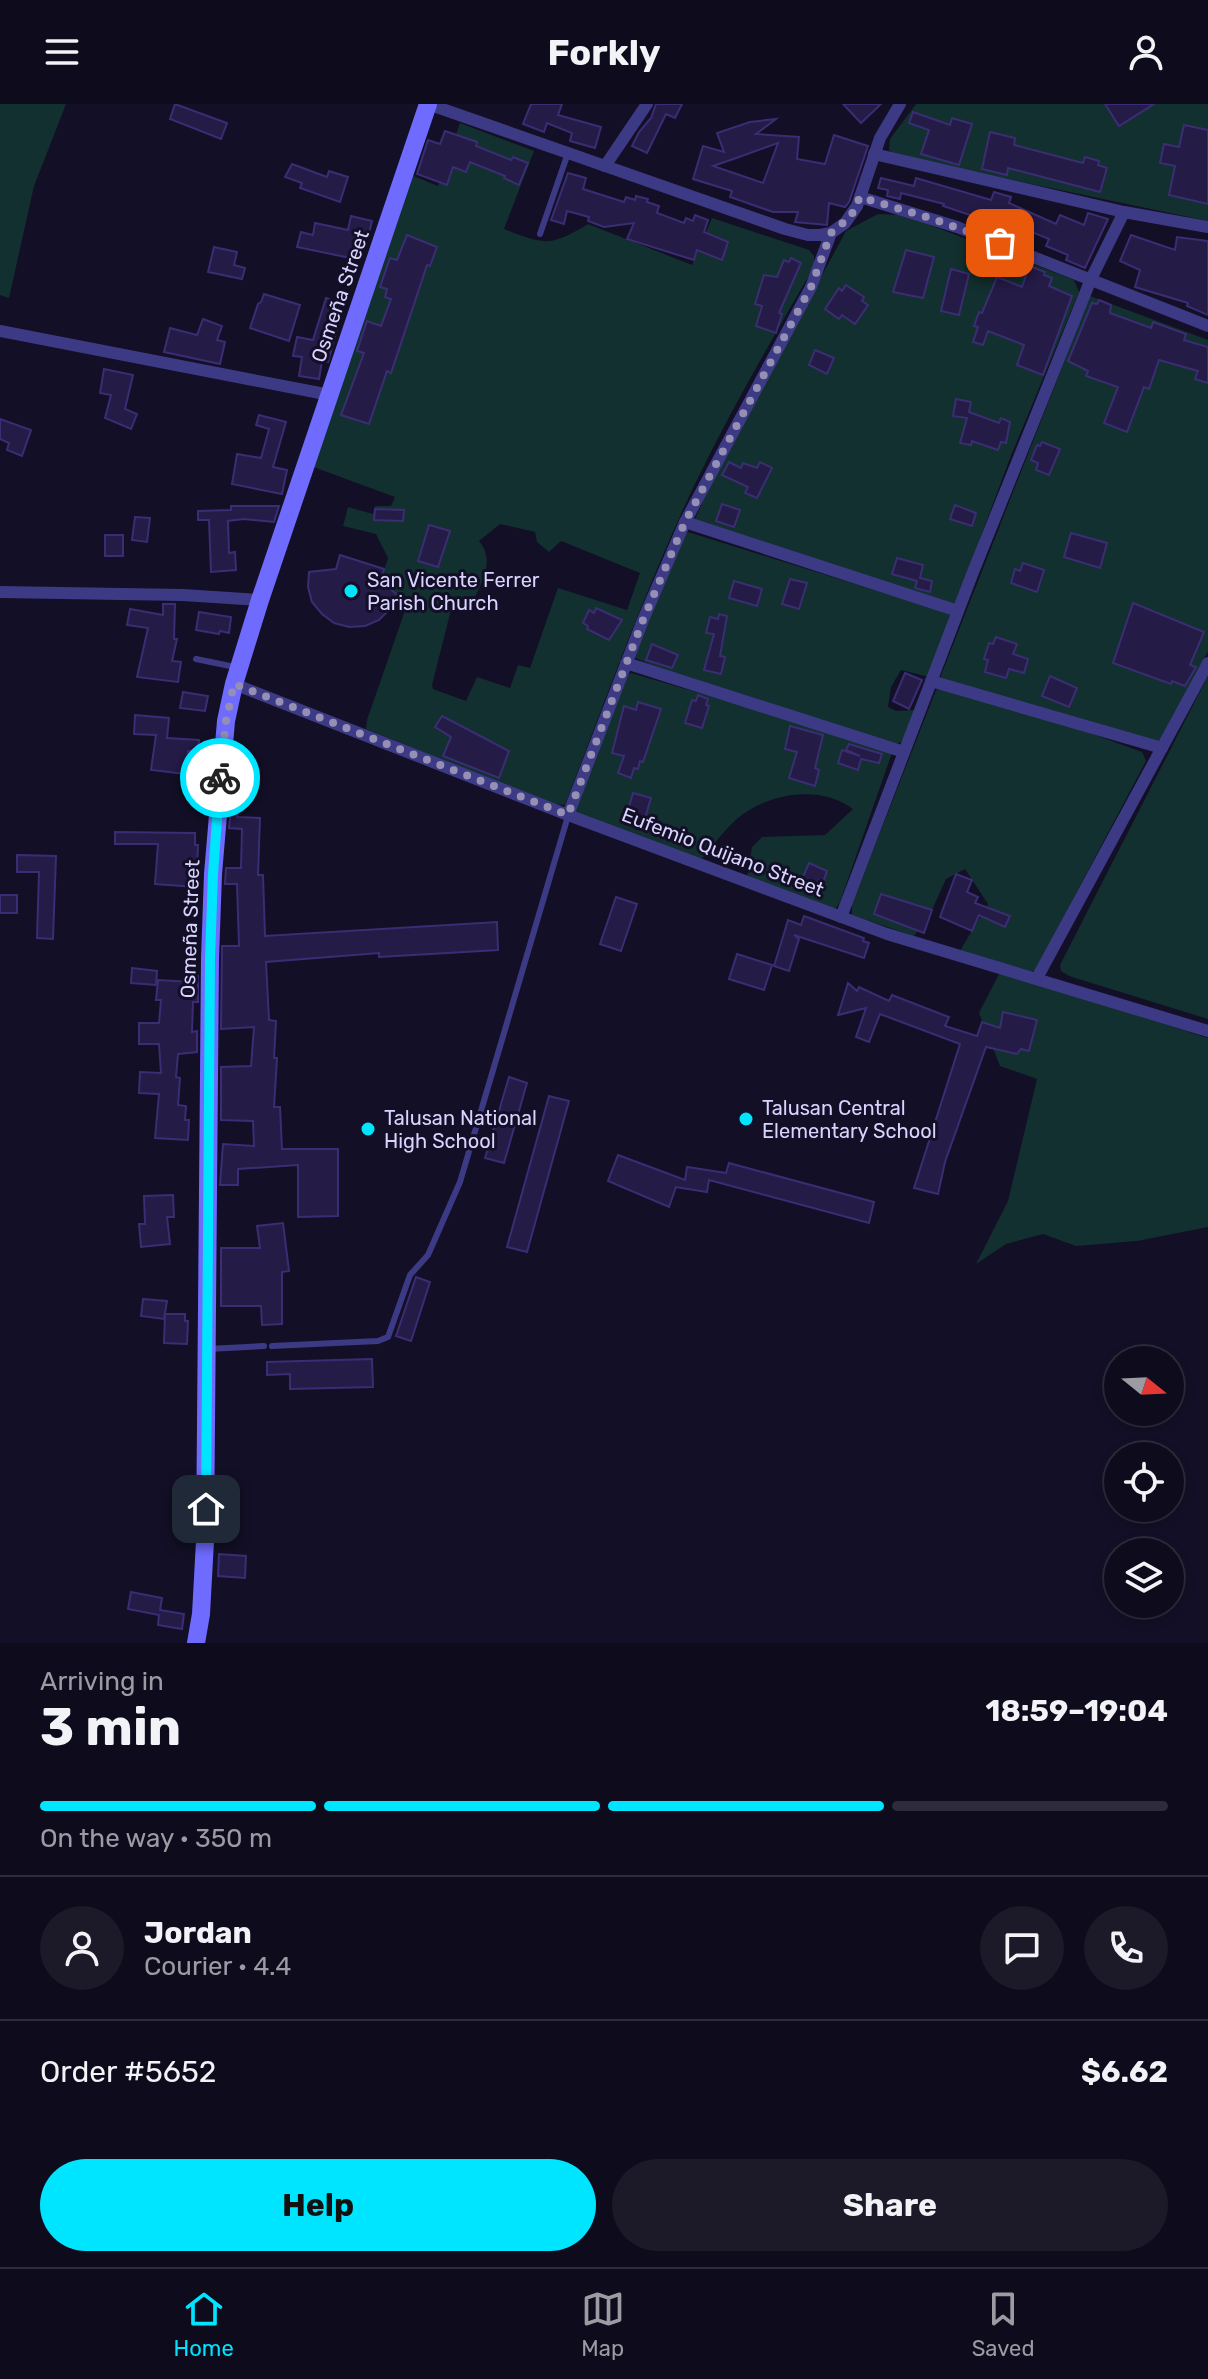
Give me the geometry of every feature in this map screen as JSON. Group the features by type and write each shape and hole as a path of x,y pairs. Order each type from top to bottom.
{"main road":[{"name":"Osmeña Street","path":"196,1643 201,1614 205,1541 213,874 225,734 237,676 260,600 428,104"}],"street":[{"path":"428,104 785,229 808,235 831,233"},
{"path":"605,166 647,104"},
{"path":"568,815 626,663 685,522 811,287 831,233 851,216 885,126 900,104"},
{"path":"874,154 1124,212 1208,227"},
{"path":"860,197 957,227 1208,326"},
{"path":"841,917 958,611 1091,279 1124,212"},
{"path":"0,331 330,395"},
{"path":"685,522 958,611"},
{"path":"0,592 183,595 260,600"},
{"path":"626,663 904,752"},
{"path":"1037,978 1208,663"},
{"name":"Eufemio Quijano Street","path":"237,676 568,815 887,934 1208,1031"},
{"path":"931,681 1162,748"}],"lane":[{"path":"540,234 568,153"},
{"path":"196,659 237,676"},
{"path":"208,1349 387,1339 410,1275 428,1255 460,1182 568,815"}],"green space":[{"path":"0,104 66,104 34,186 9,298 0,295"},
{"path":"916,104 1208,104 1208,221 894,155 889,150 890,139"},
{"path":"460,123 534,151 504,229 538,241 547,241 564,237 588,224 692,265 712,218 809,250 814,256 814,267 738,400 678,521 565,805 553,804 366,729 410,596 398,596 381,580 388,558 376,534 343,526 348,507 373,514 375,506 391,506 395,497 308,465 411,175 438,186","holes":["500,524 535,532 537,542 549,552 561,541 640,573 627,610 558,588 530,668 518,665 510,688 477,677 466,701 433,689 454,598 472,604 483,580 487,564 479,541"]},
{"path":"878,214 898,215 922,222 1074,280 1079,292 1010,458 955,606 694,521 725,453 846,231"},
{"path":"1090,296 1208,340 1208,651 1159,742 940,678"},
{"path":"688,532 951,614 929,677 901,670 891,687 888,707 896,711 916,710 902,742 896,744 673,674 633,657 683,534"},
{"path":"631,673 893,750 835,910 747,877 752,847 762,837 825,835 853,809 840,801 810,794 794,795 750,809 723,833 700,861 575,815"},
{"path":"1208,676 1208,1019 1069,976 1061,971 1060,965"},
{"path":"946,688 1065,724 1142,752 1146,761 1035,971 1029,972 963,952 961,949 988,904 965,869 946,879 931,912 914,936 852,915 852,904 936,690"},
{"path":"1000,972 1208,1038 1208,1227 1137,1241 1076,1246 1043,1234 1006,1244 976,1264 1008,1201 1037,1079 1000,1066 979,1013"}],"building":[{"path":"175,104 227,123 221,139 170,119"},
{"path":"531,104 562,104 558,115 601,127 595,148 570,141 572,133 547,123 544,132 523,124"},
{"path":"656,104 682,104 675,118 666,114 647,153 632,146 651,118"},
{"path":"843,104 881,104 861,123"},
{"path":"1105,104 1154,104 1119,126"},
{"path":"913,112 950,125 952,118 972,124 959,165 921,154 929,130 909,123"},
{"path":"776,119 756,134 799,137 797,159 825,164 834,135 868,146 849,202 845,207 829,203 827,225 795,222 798,212 773,212 730,197 732,191 693,179 703,146 724,152 717,133 750,122","holes":["778,143 763,183 713,166"]},
{"path":"1184,125 1208,130 1208,204 1169,195 1175,166 1160,163 1164,144 1179,147"},
{"path":"445,131 477,142 476,146 511,160 513,157 528,163 519,185 470,162 466,172 453,167 447,185 417,174 428,140 440,144"},
{"path":"990,132 1015,138 1014,145 1083,163 1085,157 1099,161 1098,165 1107,168 1100,192 1008,168 1007,175 982,169"},
{"path":"292,164 327,177 329,171 348,177 340,202 300,188 302,183 285,177"},
{"path":"568,173 586,178 583,189 624,202 626,197 648,199 647,202 659,206 657,213 684,223 686,218 693,221 695,215 708,220 704,232 728,242 722,260 697,250 694,260 627,239 634,223 604,227 588,221 589,217 567,211 564,224 551,220"},
{"path":"881,178 914,186 916,178 991,200 994,192 1011,197 1009,203 1056,224 1060,215 1084,225 1088,213 1108,219 1085,268 1066,260 1068,255 1046,246 1049,239 1025,229 1020,242 1001,235 1003,226 944,204 901,193 900,199 887,196 888,190 878,188"},
{"path":"351,216 372,221 360,260 297,247 301,232 313,235 315,223 348,230"},
{"path":"407,235 437,247 430,266 427,265 391,373 387,371 369,424 341,415 364,353 357,351 367,321 381,326 391,299 385,297 387,289 380,287 390,258 397,260"},
{"path":"1131,235 1175,250 1177,237 1208,241 1208,315 1187,306 1188,303 1135,287 1140,270 1120,261"},
{"path":"214,247 237,252 234,265 245,268 242,279 208,272"},
{"path":"906,250 934,257 923,298 893,292"},
{"path":"791,258 801,263 779,313 782,314 776,333 756,326 762,306 755,304 764,275 777,277 784,260 789,262"},
{"path":"1029,266 1052,278 1049,286 1072,296 1043,375 1017,365 1024,345 988,331 983,345 973,342 979,312 982,313 997,277 1022,287"},
{"path":"951,269 969,274 959,315 941,311"},
{"path":"846,285 864,297 862,301 868,305 855,324 842,315 839,319 825,309 839,288 842,291"},
{"path":"264,294 300,305 289,341 250,328"},
{"path":"326,298 344,304 328,362 322,361 319,379 299,376 302,357 293,356 297,337 313,340"},
{"path":"1099,300 1111,305 1110,313 1151,328 1153,322 1186,334 1184,340 1208,347 1208,383 1195,379 1198,371 1159,360 1149,389 1144,387 1127,432 1104,423 1118,387 1086,376 1088,371 1068,361 1092,303 1097,304"},
{"path":"203,319 222,326 217,340 225,342 220,364 164,352 170,328 197,335"},
{"path":"815,350 834,358 827,374 809,365"},
{"path":"104,369 133,375 125,409 137,414 131,429 105,418 111,395 100,393"},
{"path":"956,399 971,402 969,412 999,423 1001,418 1010,422 1006,443 1001,442 998,450 972,441 971,445 960,443 967,418 953,416"},
{"path":"259,415 286,422 273,467 287,470 282,494 232,484 237,454 261,458 269,429 256,425"},
{"path":"0,419 31,430 22,456 7,450 9,443 0,439"},
{"path":"1042,442 1060,449 1049,475 1036,470 1038,463 1031,460 1037,445 1040,446"},
{"path":"729,462 741,468 743,463 757,468 760,462 772,468 757,498 745,493 748,487 722,475"},
{"path":"722,504 740,510 734,527 716,521"},
{"path":"955,505 976,513 972,526 950,519"},
{"path":"231,506 279,506 274,522 228,521 229,553 235,552 236,570 211,572 209,520 198,520 198,511 231,510"},
{"path":"375,509 404,510 403,521 374,520"},
{"path":"135,517 150,518 147,542 132,540"},
{"path":"429,525 450,531 438,567 418,561"},
{"path":"1071,533 1107,543 1100,568 1064,557"},
{"path":"105,535 123,535 123,556 105,556"},
{"name":"San Vicente Ferrer Parish Church","path":"340,555 384,569 381,580 398,596 379,620 365,626 349,627 334,623 312,602 308,587 309,572 336,569"},
{"path":"897,558 923,565 920,578 932,581 930,592 915,588 917,581 892,574"},
{"path":"1023,563 1044,570 1037,592 1011,583 1015,569 1020,571"},
{"path":"790,579 807,583 799,609 782,604"},
{"path":"734,581 762,589 757,606 729,598"},
{"path":"1133,603 1204,632 1190,665 1196,667 1185,686 1113,663"},
{"path":"163,604 175,604 174,639 177,639 172,661 181,662 178,682 137,677 148,628 127,625 130,609 163,615"},
{"path":"596,608 622,620 609,640 587,629 588,626 583,623 589,610 594,613"},
{"path":"199,612 231,617 229,633 196,630"},
{"path":"719,614 727,616 720,656 725,657 721,674 704,670 714,634 706,633 710,617 718,619"},
{"path":"996,637 1017,644 1013,654 1028,659 1024,673 1009,669 1006,678 985,672 988,660 984,659 989,643 993,644"},
{"path":"652,644 678,655 672,668 646,660"},
{"path":"905,673 922,680 909,709 893,701"},
{"path":"1050,676 1077,688 1069,707 1042,696"},
{"path":"183,692 208,696 205,711 180,708"},
{"path":"698,695 708,699 706,705 709,706 702,728 685,723 692,700 696,701"},
{"path":"638,702 661,709 643,762 640,761 638,769 634,768 631,778 618,773 624,756 612,753 624,706 636,710"},
{"path":"135,715 169,718 167,738 199,740 198,751 188,751 185,774 151,770 156,735 134,734"},
{"path":"442,716 509,751 499,778 443,756 451,737 435,727"},
{"path":"790,726 823,735 815,768 819,770 815,786 789,778 797,752 785,749"},
{"path":"849,744 882,754 879,763 861,759 858,770 838,763 842,750 860,756 846,750"},
{"path":"633,793 651,798 645,818 633,815 634,809 629,807"},
{"path":"231,809 238,810 237,817 260,818 258,875 263,875 265,936 497,922 498,950 379,957 379,953 266,962 269,1020 276,1021 274,1107 280,1107 282,1149 338,1149 338,1216 298,1217 298,1165 238,1169 238,1185 220,1185 223,1144 254,1146 253,1121 221,1120 221,1067 251,1066 254,1027 221,1029 222,946 239,946 237,884 225,884 226,868 241,868 242,829 229,828"},
{"path":"115,832 195,833 195,845 198,845 196,887 155,884 158,844 115,844"},
{"path":"17,855 56,856 53,939 37,938 39,872 17,872"},
{"path":"809,863 827,871 814,893 799,886"},
{"path":"956,874 972,880 967,892 978,897 975,903 1010,916 1005,927 979,915 972,931 940,917"},
{"path":"881,894 932,910 924,933 874,914"},
{"path":"0,895 17,895 17,913 0,913"},
{"path":"616,897 637,904 621,951 600,944"},
{"path":"804,916 864,938 863,941 869,943 864,958 794,935 799,939 789,971 774,966 788,920 801,925"},
{"path":"737,954 772,965 764,990 729,979"},
{"path":"132,968 157,971 156,985 131,983"},
{"path":"194,976 198,976 198,1002 193,1002 192,1032 197,1031 197,1052 178,1054 176,1077 180,1078 178,1105 186,1106 185,1120 189,1120 188,1140 155,1138 159,1094 139,1093 140,1072 161,1073 159,1044 139,1044 139,1023 159,1023 161,1000 156,1000 158,980 193,982"},
{"path":"848,983 857,991 859,987 889,1001 892,995 949,1017 945,1026 977,1036 982,1022 1000,1028 1003,1012 1037,1020 1029,1051 1021,1049 1017,1054 986,1047 945,1162 938,1194 914,1188 960,1044 880,1014 869,1042 856,1037 866,1008 838,1015"},
{"path":"509,1077 527,1083 504,1163 485,1158"},
{"path":"549,1096 569,1101 527,1252 507,1247"},
{"path":"618,1155 685,1180 687,1167 726,1173 729,1163 874,1202 869,1223 709,1180 707,1192 676,1187 669,1207 608,1181"},
{"path":"173,1195 174,1217 167,1217 170,1244 141,1247 139,1224 145,1224 144,1196"},
{"path":"283,1223 289,1271 282,1272 282,1324 262,1325 261,1306 221,1306 221,1248 260,1248 257,1226"},
{"path":"416,1277 430,1282 411,1341 396,1336"},
{"path":"143,1299 167,1301 164,1319 141,1316"},
{"path":"165,1314 185,1314 185,1321 188,1321 187,1344 164,1343"},
{"path":"372,1359 373,1387 290,1389 290,1374 267,1375 267,1362"},
{"path":"219,1554 246,1556 245,1578 218,1576"},
{"path":"131,1592 162,1598 160,1610 184,1614 182,1629 158,1625 159,1615 128,1609"}],"way so far":[{"path":"220,778 226,721 234,684 568,815 643,620 685,522 811,287 831,233 851,216 860,197 1000,243"}],"place":[{"name":"San Vicente Ferrer Parish Church","path":"351,591"},
{"name":"Talusan Central Elementary School","path":"746,1119"},
{"name":"Talusan National High School","path":"368,1129"}],"route":[{"path":"206,1509 210,958 220,778"}]}
